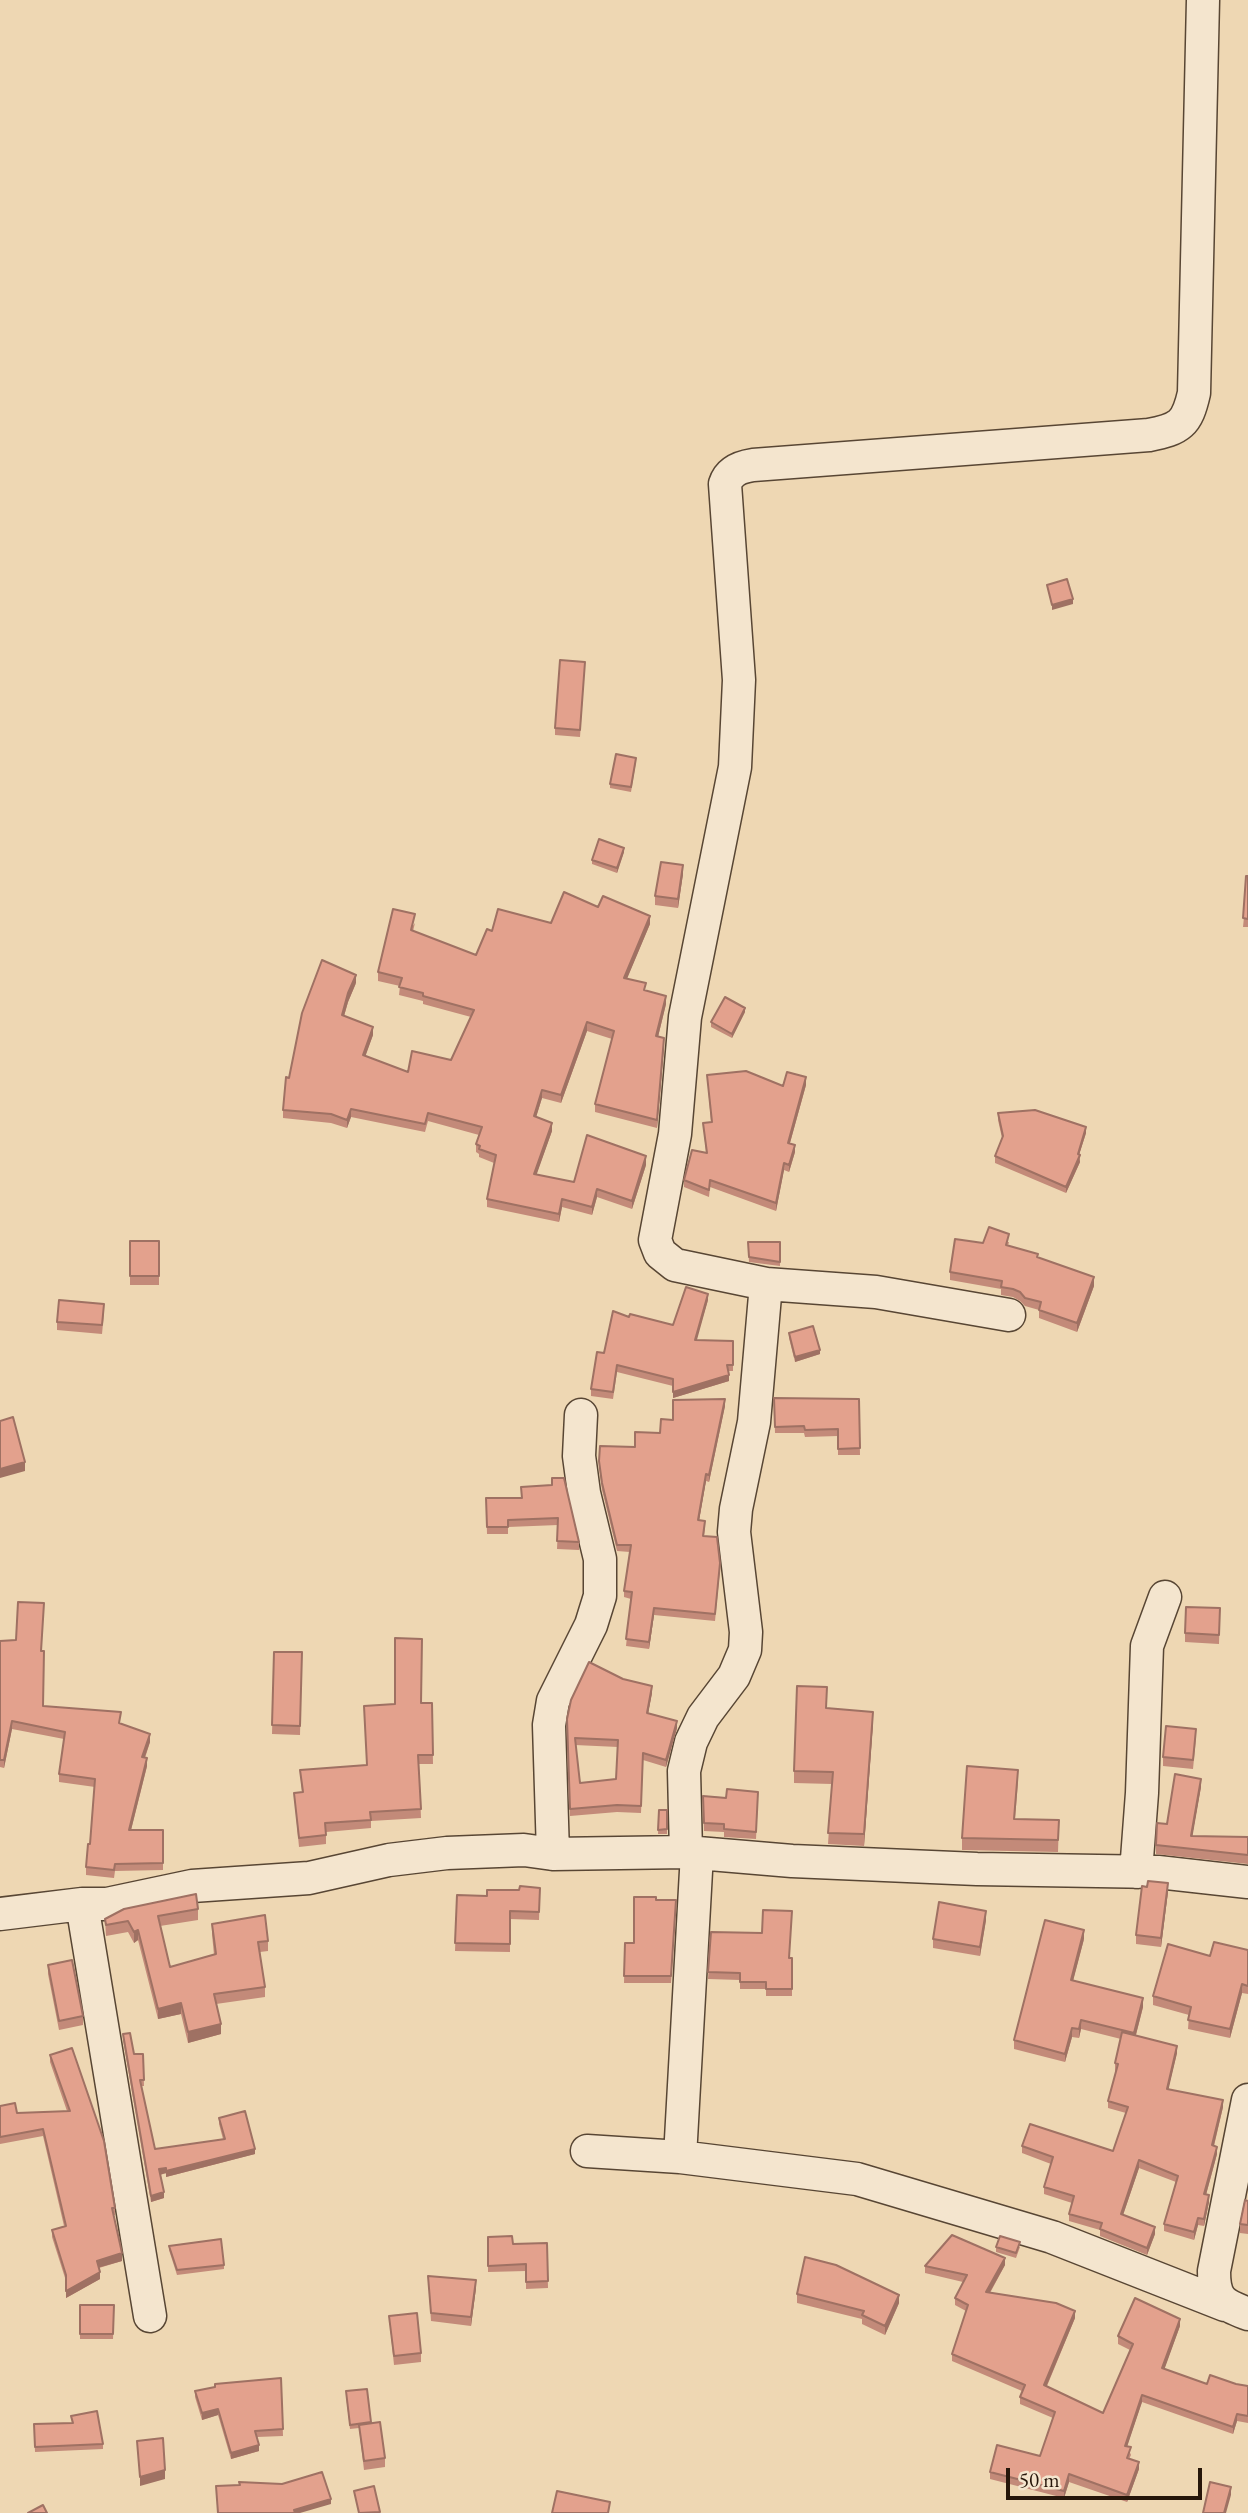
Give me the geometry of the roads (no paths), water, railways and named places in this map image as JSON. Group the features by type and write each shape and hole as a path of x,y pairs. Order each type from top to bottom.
{"street":[{"path":"1009,1315 876,1292 766,1284 675,1265 660,1253 655,1240 675,1134 685,1017 735,767 739,680 725,484 727,477 742,467 753,465 1149,435 1181,425 1189,413 1194,393 1203,0"},
{"path":"680,2157 691,1853 684,1770 691,1742 703,1717 734,1675 745,1650 746,1632 734,1532 736,1509 754,1422 766,1284"},
{"path":"553,1854 549,1725 553,1701 591,1625 600,1596 600,1559 584,1493 579,1456 581,1415"},
{"path":"1136,1872 1142,1793 1147,1646 1165,1597"},
{"path":"0,1914 82,1904 107,1904 192,1886 309,1878 390,1860 447,1853 524,1850 553,1854 691,1853 963,1869 1158,1872 1248,1882"},
{"path":"82,1904 150,2316"},
{"path":"1236,2310 1214,2287 1214,2271 1248,2100"},
{"path":"587,2151 680,2157 857,2179 1052,2237 1236,2310"}]}
